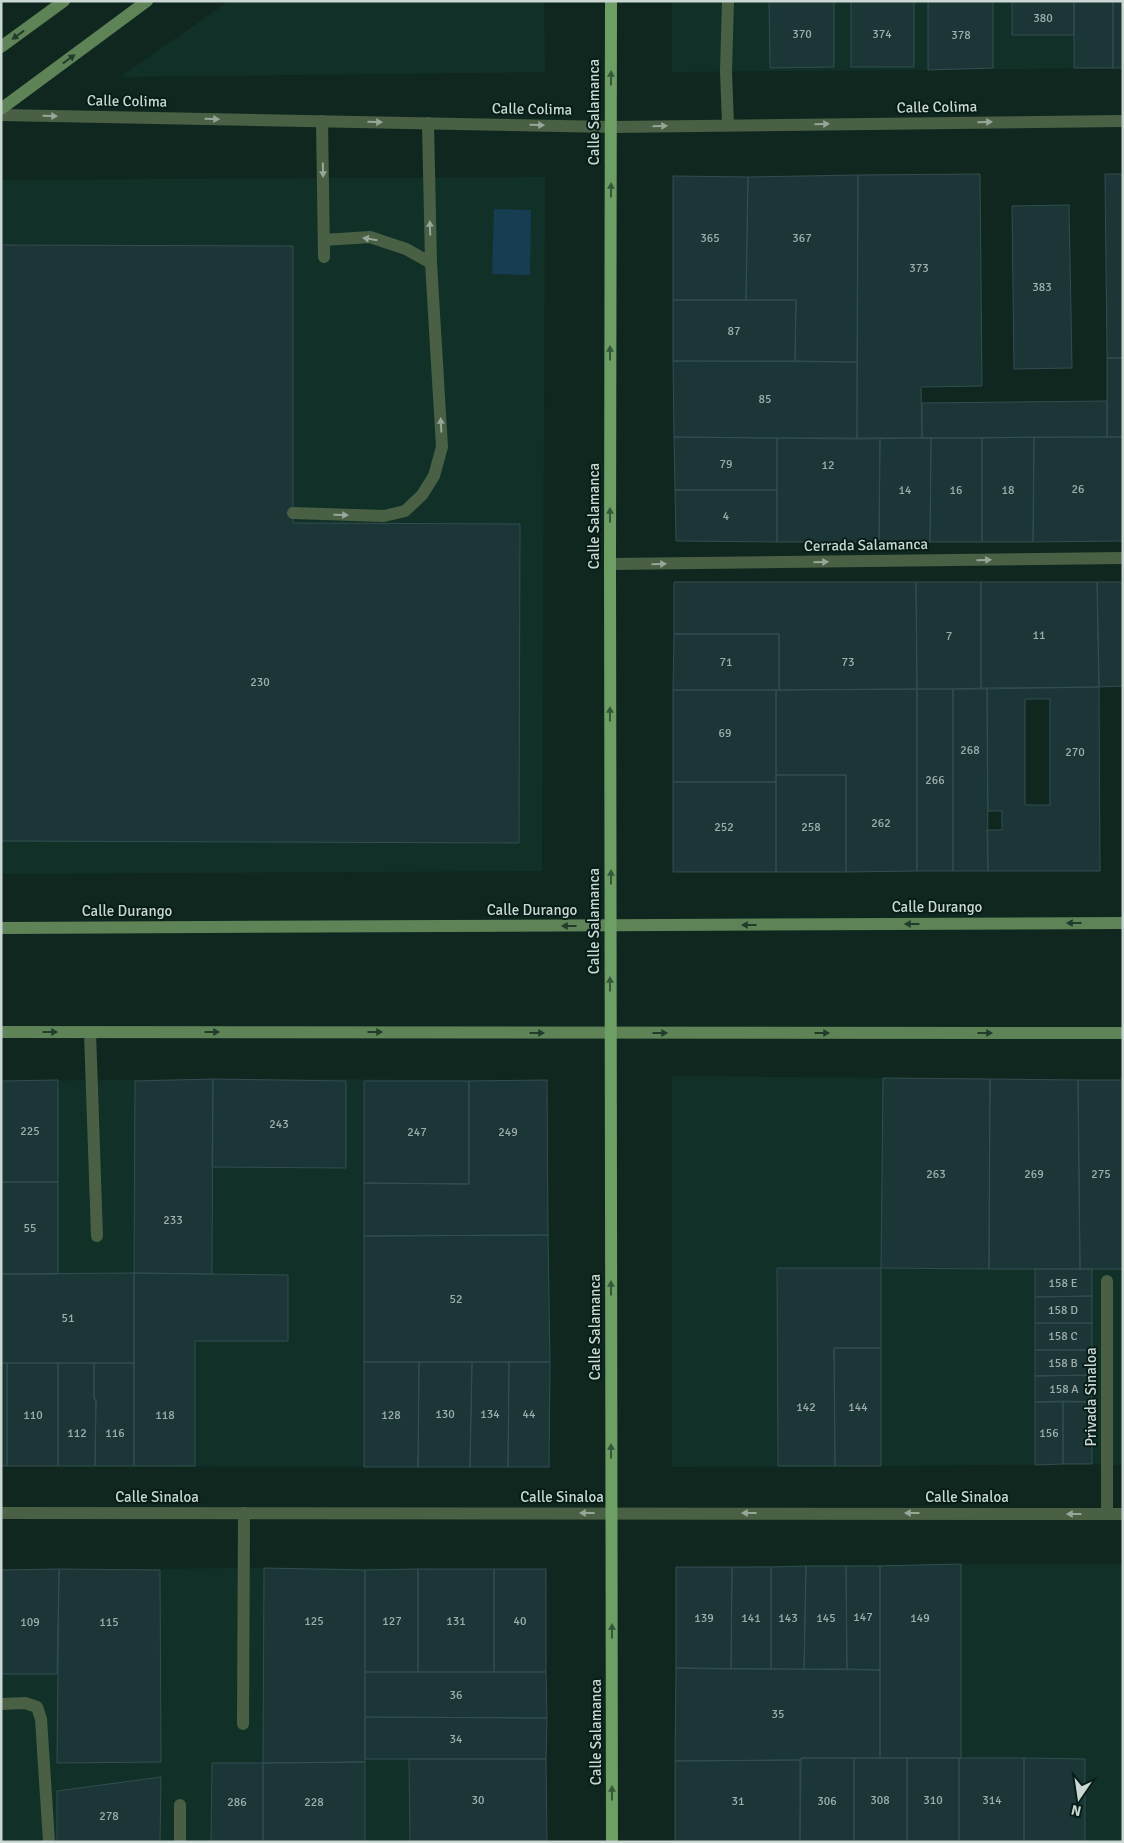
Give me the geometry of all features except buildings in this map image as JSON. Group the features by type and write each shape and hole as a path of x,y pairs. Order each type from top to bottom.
{"main road":[{"path":"1,47 64,1"},
{"path":"1,109 147,1"},
{"name":"Calle Salamanca","path":"610,1 612,1842"},
{"name":"Calle Durango","path":"1,928 1123,923"},
{"path":"1,1032 1123,1033"}],"street":[{"path":"728,1 726,71 728,125"},
{"name":"Calle Colima","path":"1,114 611,127 1123,121"},
{"path":"322,121 324,257"},
{"path":"293,513 384,516 405,511 422,495 434,476 442,447 431,263 428,123"},
{"path":"324,240 370,237 406,249 431,263"},
{"name":"Cerrada Salamanca","path":"610,564 1123,558"},
{"path":"90,1032 97,1236"},
{"name":"Privada Sinaloa","path":"1107,1281 1107,1514"},
{"name":"Calle Sinaloa","path":"1,1513 1123,1514"},
{"path":"243,1724 244,1514"},
{"path":"1,1704 25,1703 37,1706 41,1719 49,1842"},
{"path":"180,1805 180,1842"}],"shaded area":[{"path":"229,1 544,1 545,72 120,77"},
{"path":"672,1 1123,1 1123,68 672,72"},
{"path":"545,177 542,871 1,874 1,180"},
{"path":"672,1076 1123,1080 1123,1465 672,1467"},
{"path":"213,1079 547,1080 550,1362 549,1467 1,1466 1,1081"},
{"path":"1123,1564 1123,1842 675,1842 676,1567"},
{"path":"243,1568 546,1569 547,1842 1,1842 1,1570"}],"water":[{"path":"494,209 531,210 530,275 492,274"}]}
